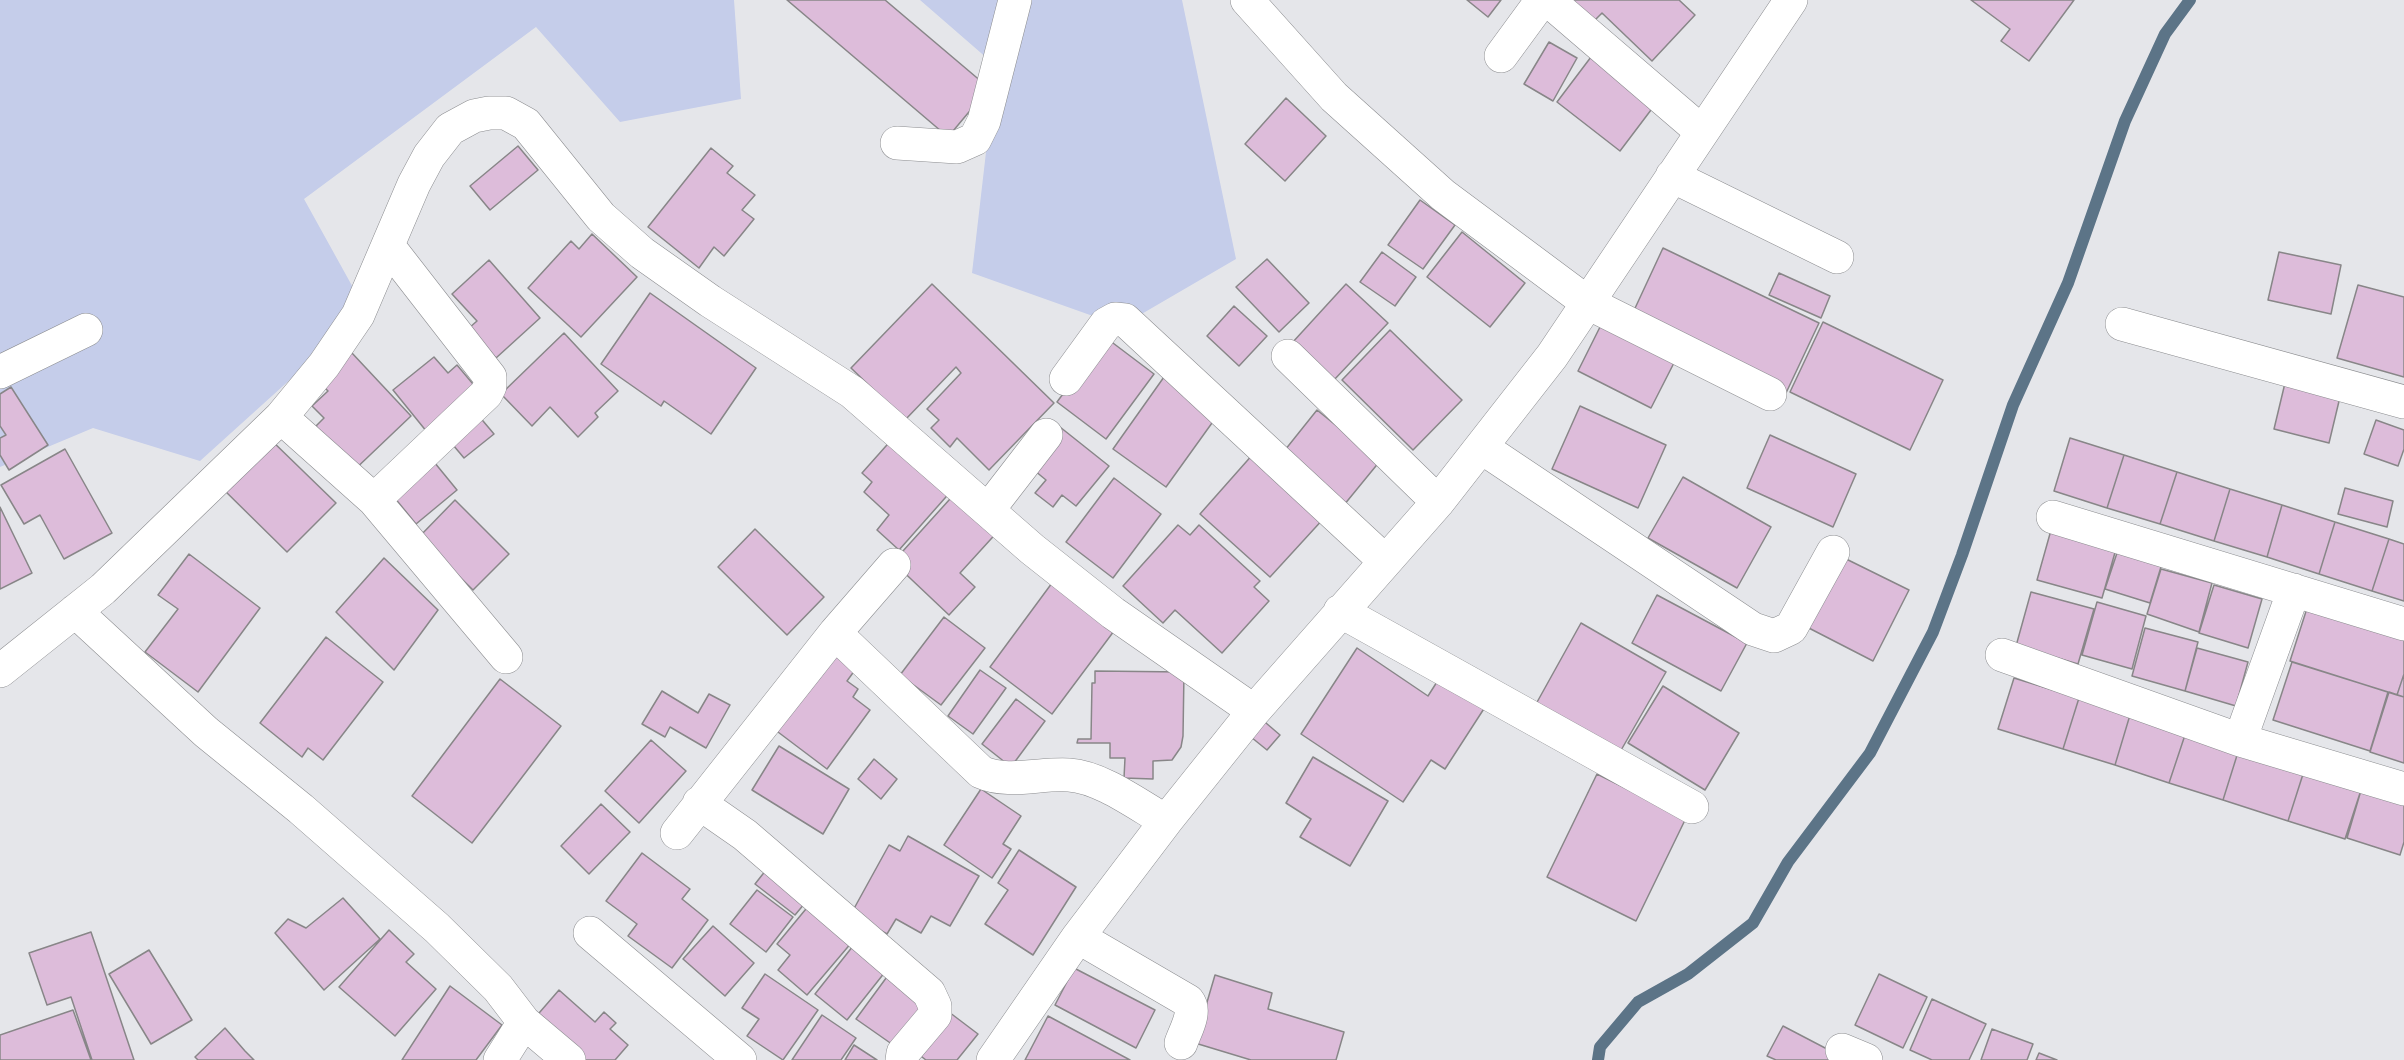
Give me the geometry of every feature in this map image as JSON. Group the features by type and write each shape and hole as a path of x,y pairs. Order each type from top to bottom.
{"street":[{"path":"897,143 957,147 975,139 984,121 1015,0"},
{"path":"1247,0 1334,96 1443,195 1588,303 1770,394"},
{"path":"1501,56 1542,0"},
{"path":"1548,0 1702,132"},
{"path":"993,1060 1078,937 1166,821 1254,711 1438,502 1552,356 1791,0"},
{"path":"0,670 110,582 281,417 324,365 358,315 414,184 429,156 450,129 474,116 506,113 526,124 601,217 642,253 710,301 852,392 1032,549 1113,613 1254,711"},
{"path":"1672,177 1837,257"},
{"path":"374,500 486,394 490,386 490,377 389,247"},
{"path":"1066,379 1106,324 1115,319 1125,320 1384,561"},
{"path":"2122,324 2404,402"},
{"path":"0,372 86,330"},
{"path":"1288,356 1438,502"},
{"path":"281,417 374,500 506,657"},
{"path":"988,510 1046,435"},
{"path":"1481,447 1753,629 1774,636 1791,628 1833,552"},
{"path":"2053,517 2404,624"},
{"path":"677,833 835,633 894,565"},
{"path":"2240,740 2294,590"},
{"path":"75,611 206,732 301,809 436,928 498,988 524,1022 569,1060"},
{"path":"1340,611 1692,807"},
{"path":"835,633 981,772 994,778 1071,775 1096,781 1166,821"},
{"path":"2002,655 2240,740 2404,789"},
{"path":"699,803 745,834 929,993 935,1006 934,1015 903,1053 902,1060"},
{"path":"590,933 740,1060"},
{"path":"1078,937 1188,1001 1192,1011 1181,1043"},
{"path":"500,1060 524,1022"}],"shaded area":[{"path":"0,0 734,0 741,99 620,122 536,27 304,199 366,311 200,461 93,428 0,467"},
{"path":"920,0 1182,0 1236,259 1121,326 972,273 996,66"}],"building":[{"path":"787,0 885,0 989,88 948,137"},
{"path":"1467,0 1501,0 1488,17"},
{"path":"1564,0 1679,0 1695,15 1652,61 1602,13 1589,26"},
{"path":"1971,0 2074,0 2029,61 2001,41 2010,29"},
{"path":"1549,42 1577,58 1553,101 1524,84"},
{"path":"1591,57 1654,106 1620,151 1557,102"},
{"path":"1286,98 1326,136 1285,181 1245,144"},
{"path":"518,146 538,170 490,210 470,186"},
{"path":"711,148 733,166 727,173 755,195 742,210 754,219 724,256 714,247 699,268 648,227"},
{"path":"1420,200 1455,225 1423,269 1388,245"},
{"path":"1462,232 1525,283 1490,327 1427,277"},
{"path":"592,234 637,277 581,337 528,288 571,241 579,249"},
{"path":"1663,248 1819,323 1786,393 1630,319"},
{"path":"1382,252 1416,277 1395,306 1360,282"},
{"path":"2279,252 2341,265 2331,314 2268,300"},
{"path":"1267,259 1309,303 1279,332 1236,287"},
{"path":"489,260 540,318 496,358 469,328 477,321 452,294"},
{"path":"1779,273 1830,296 1821,318 1769,295"},
{"path":"932,284 1054,403 989,470 957,438 950,447 931,428 939,420 927,409 961,373 956,367 905,420 851,368"},
{"path":"1346,284 1388,323 1333,381 1292,343"},
{"path":"2358,285 2404,297 2404,377 2337,358"},
{"path":"650,293 756,368 711,434 664,401 661,406 601,364"},
{"path":"1234,306 1267,336 1239,366 1207,336"},
{"path":"1604,319 1678,355 1651,408 1578,371"},
{"path":"1823,322 1943,380 1910,450 1790,392"},
{"path":"1390,330 1462,400 1413,450 1342,380"},
{"path":"564,333 618,391 595,413 598,417 578,437 550,407 532,426 501,394"},
{"path":"1105,337 1154,374 1106,439 1057,402"},
{"path":"351,352 411,416 349,475 316,426 324,418 312,406 328,391 319,382"},
{"path":"434,357 448,373 457,365 478,390 427,432 393,390"},
{"path":"1164,377 1217,416 1166,487 1113,449"},
{"path":"2285,383 2340,397 2329,443 2274,429"},
{"path":"11,387 48,445 9,470 0,455 0,438 6,435 0,426 0,394"},
{"path":"1580,406 1666,445 1638,508 1552,469"},
{"path":"1317,410 1380,461 1344,505 1281,455"},
{"path":"478,415 494,434 464,458 448,439"},
{"path":"2376,420 2404,430 2404,449 2398,466 2364,454"},
{"path":"1060,427 1109,466 1076,506 1062,495 1053,507 1035,493 1046,480 1029,466"},
{"path":"1770,435 1856,474 1833,527 1747,488"},
{"path":"268,437 336,503 287,552 220,486"},
{"path":"894,437 953,489 899,550 877,530 889,515 864,492 872,482 862,473"},
{"path":"2070,438 2124,455 2107,508 2054,491"},
{"path":"65,449 112,533 64,559 40,515 24,524 1,485"},
{"path":"1254,453 1325,517 1270,577 1200,514"},
{"path":"2124,455 2177,472 2160,524 2107,508"},
{"path":"430,457 457,490 416,524 389,491"},
{"path":"2177,472 2230,489 2214,541 2160,524"},
{"path":"1683,477 1771,527 1737,588 1648,538"},
{"path":"1114,478 1161,514 1113,578 1066,542"},
{"path":"2345,488 2393,501 2387,527 2338,514"},
{"path":"959,489 1001,528 960,573 975,587 949,615 893,562"},
{"path":"2230,489 2282,505 2267,557 2214,541"},
{"path":"455,500 509,554 473,590 419,537"},
{"path":"2282,505 2335,522 2319,574 2267,557"},
{"path":"0,507 32,573 0,589"},
{"path":"2335,522 2389,539 2372,591 2319,574"},
{"path":"2053,523 2118,542 2102,598 2037,580"},
{"path":"1178,525 1190,535 1199,525 1260,581 1254,587 1269,601 1222,653 1175,610 1163,623 1123,586"},
{"path":"755,529 824,597 787,635 718,567"},
{"path":"2389,539 2404,544 2404,601 2372,591"},
{"path":"2120,544 2164,557 2150,603 2105,589"},
{"path":"189,554 260,608 198,692 145,652 178,609 158,595"},
{"path":"1836,554 1909,590 1873,661 1801,624"},
{"path":"384,558 438,610 394,670 336,612"},
{"path":"2161,569 2212,583 2199,632 2147,614"},
{"path":"1052,583 1114,631 1052,714 990,667"},
{"path":"2214,585 2262,599 2248,648 2199,633"},
{"path":"2031,592 2094,609 2078,664 2016,646"},
{"path":"1657,595 1747,643 1721,691 1632,643"},
{"path":"2310,599 2404,629 2404,674 2397,695 2290,661"},
{"path":"2097,602 2146,616 2132,669 2082,655"},
{"path":"944,617 985,648 941,705 900,675"},
{"path":"1581,623 1666,672 1620,752 1536,704"},
{"path":"2145,628 2198,642 2185,691 2132,676"},
{"path":"326,637 383,682 323,760 308,748 302,757 260,723"},
{"path":"1357,648 1428,696 1442,674 1487,704 1445,769 1431,760 1403,802 1301,734"},
{"path":"2197,648 2248,662 2236,706 2185,691"},
{"path":"831,652 855,670 847,681 858,689 853,697 870,710 827,769 774,729"},
{"path":"2292,662 2388,692 2370,751 2273,720"},
{"path":"980,670 1006,688 973,734 948,716"},
{"path":"1095,671 1184,672 1181,747 1172,760 1153,761 1153,779 1124,778 1125,758 1110,758 1110,743 1077,743 1078,739 1091,739 1092,683 1095,683"},
{"path":"2404,674 2404,697 2397,695"},
{"path":"2014,678 2079,698 2063,749 1998,729"},
{"path":"500,679 561,726 472,843 412,796"},
{"path":"1663,686 1739,733 1705,790 1628,743"},
{"path":"662,691 698,713 709,694 730,705 706,748 670,727 665,737 642,724"},
{"path":"2389,692 2404,697 2404,763 2370,752"},
{"path":"2079,698 2130,715 2115,765 2063,749"},
{"path":"1016,699 1045,721 1011,767 982,744"},
{"path":"2130,715 2186,732 2169,783 2115,765"},
{"path":"1259,717 1280,735 1267,750 1246,733"},
{"path":"2186,732 2239,749 2223,800 2169,783"},
{"path":"651,740 686,771 639,823 605,791"},
{"path":"779,746 849,789 823,834 752,790"},
{"path":"2239,749 2304,771 2288,821 2223,800"},
{"path":"1313,757 1388,801 1350,866 1300,837 1311,819 1286,803"},
{"path":"874,759 897,779 881,799 858,779"},
{"path":"2305,768 2362,787 2345,839 2288,821"},
{"path":"1597,774 1686,818 1636,921 1547,877"},
{"path":"2362,787 2404,800 2404,842 2400,855 2347,838"},
{"path":"981,789 1021,816 1003,844 1011,849 992,878 944,845"},
{"path":"601,804 630,832 589,874 561,846"},
{"path":"908,836 979,876 950,926 931,916 921,933 896,919 887,934 851,914 889,845 900,851"},
{"path":"1019,850 1076,887 1033,955 985,924 1008,890 998,883"},
{"path":"642,853 690,889 682,899 708,920 672,968 628,936 637,924 606,901"},
{"path":"770,865 810,897 795,915 755,884"},
{"path":"757,890 793,917 766,952 730,924"},
{"path":"343,898 380,939 324,990 275,933 288,919 306,928"},
{"path":"815,898 858,935 807,995 778,970 790,955 777,944"},
{"path":"713,926 754,963 725,996 683,959"},
{"path":"389,930 414,954 406,962 436,989 395,1036 339,987"},
{"path":"91,932 134,1060 92,1060 71,997 47,1005 29,953"},
{"path":"857,941 889,967 847,1020 815,994"},
{"path":"149,950 192,1020 151,1044 109,974"},
{"path":"1074,968 1155,1010 1136,1048 1055,1005"},
{"path":"892,970 931,998 896,1047 856,1019"},
{"path":"765,974 818,1010 783,1060 747,1036 759,1019 742,1008"},
{"path":"1879,974 1927,997 1903,1048 1855,1025"},
{"path":"1215,975 1272,993 1268,1009 1344,1032 1336,1060 1251,1060 1195,1043"},
{"path":"450,986 502,1025 476,1060 402,1060"},
{"path":"559,990 595,1022 604,1012 616,1023 610,1029 628,1045 615,1060 578,1060 533,1020"},
{"path":"1932,999 1986,1024 1969,1060 1932,1060 1910,1050"},
{"path":"945,1009 978,1034 957,1060 926,1060 913,1050"},
{"path":"73,1010 91,1060 0,1060 0,1035"},
{"path":"822,1015 856,1038 841,1060 792,1060"},
{"path":"1048,1016 1130,1060 1025,1060"},
{"path":"1783,1026 1848,1060 1776,1060 1767,1056"},
{"path":"225,1028 254,1060 198,1060 195,1057"},
{"path":"1992,1029 2033,1044 2027,1060 1981,1060"},
{"path":"854,1045 877,1060 845,1060"},
{"path":"2039,1053 2057,1060 2036,1060"}],"waterway":[{"path":"1598,1060 1600,1047 1638,1002 1688,974 1753,923 1788,862 1870,753 1933,632 2013,405 2068,283 2125,121 2165,34 2190,0"}]}
